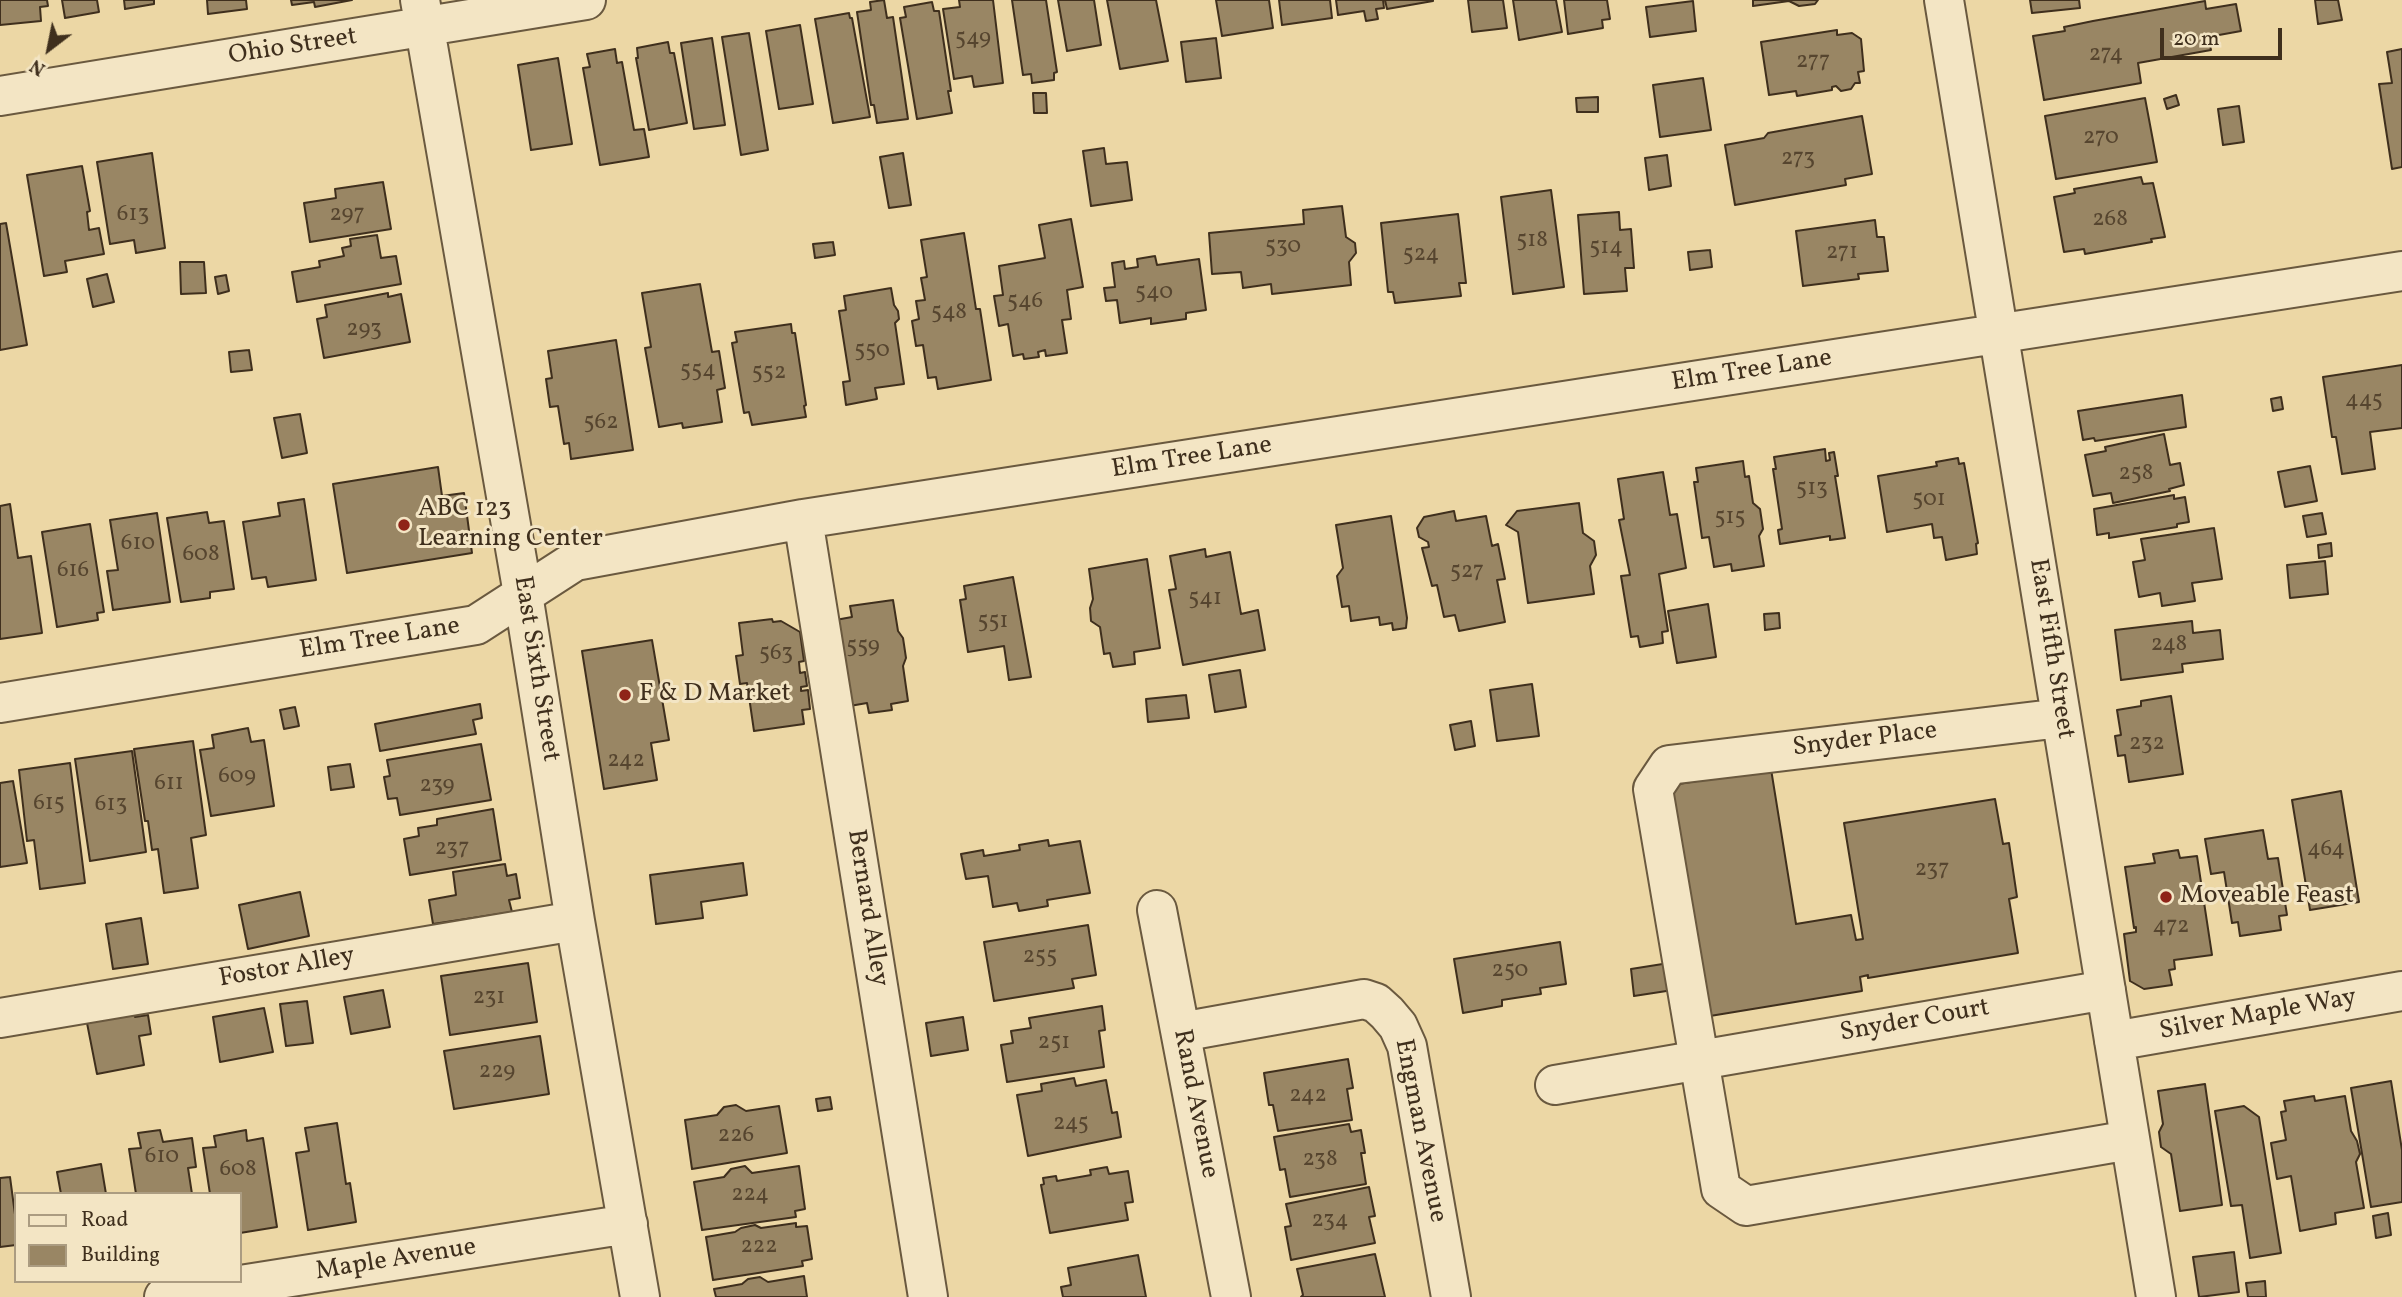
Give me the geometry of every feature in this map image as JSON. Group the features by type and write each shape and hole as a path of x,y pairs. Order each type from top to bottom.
{"street":[{"name":"Ohio Street","path":"0,96 423,13 586,0"},
{"name":"East Fifth Street","path":"1944,0 2156,1297"},
{"name":"East Sixth Street","path":"423,13 640,1297"},
{"name":"Elm Tree Lane","path":"0,703 476,625 575,561 803,519 2402,271"},
{"name":"Bernard Alley","path":"803,519 928,1297"},
{"name":"Snyder Place","path":"1713,1057 1653,789 1669,765 2062,718"},
{"name":"Rand Avenue","path":"1157,910 1231,1297"},
{"name":"Fostor Alley","path":"0,1018 575,921"},
{"name":"Snyder Court","path":"1555,1085 2106,990"},
{"name":"Silver Maple Way","path":"2114,1041 2402,991"},
{"name":"Engman Avenue","path":"1181,1032 1364,999 1376,1003 1387,1013 1398,1027 1407,1046 1451,1297"},
{"path":"1713,1057 1721,1189 1746,1206 2130,1140"},
{"name":"Maple Avenue","path":"164,1297 628,1224"}],"building":[{"path":"0,0 47,0 48,6 40,7 41,21 0,25"},
{"path":"62,0 97,0 99,12 65,18"},
{"path":"124,0 154,0 154,4 125,9"},
{"path":"207,0 246,0 247,9 208,14"},
{"path":"291,0 352,0 315,7 314,2 292,5"},
{"path":"884,0 887,18 893,17 908,119 877,123 874,105 871,105 857,12 871,10 870,2"},
{"path":"959,0 993,0 1003,83 974,87 972,76 954,79 943,9 960,7"},
{"path":"1012,0 1046,0 1057,72 1054,73 1054,80 1032,83 1031,74 1023,75"},
{"path":"1058,0 1094,0 1101,45 1067,51"},
{"path":"1107,0 1156,0 1168,61 1120,69"},
{"path":"1216,0 1269,0 1273,28 1222,36"},
{"path":"1279,0 1330,0 1332,18 1282,25"},
{"path":"1336,0 1383,0 1384,8 1376,9 1378,19 1366,21 1364,11 1338,15"},
{"path":"1385,0 1433,0 1433,1 1387,9"},
{"path":"1468,0 1503,0 1507,28 1472,32"},
{"path":"1513,0 1556,0 1562,32 1519,40"},
{"path":"1564,0 1607,0 1610,19 1602,20 1603,28 1568,34"},
{"path":"1753,0 1818,0 1815,4 1799,6 1789,1 1753,6"},
{"path":"2030,0 2079,0 2080,8 2032,13"},
{"path":"2315,0 2338,0 2342,20 2318,24"},
{"path":"1693,1 1696,31 1650,37 1646,7"},
{"path":"2205,1 2206,9 2236,4 2241,31 2208,37 2211,50 2138,63 2141,83 2044,100 2033,36 2065,31 2064,27 2093,21"},
{"path":"932,2 934,11 939,11 952,113 917,119 900,18 906,17 904,7"},
{"path":"849,13 870,117 833,123 815,19"},
{"path":"800,25 813,104 779,109 766,31"},
{"path":"1837,30 1837,35 1852,33 1861,39 1864,71 1858,72 1860,83 1841,91 1836,86 1832,87 1832,90 1797,96 1796,91 1769,95 1761,42"},
{"path":"749,33 768,150 741,155 722,37"},
{"path":"712,38 725,125 694,129 681,43"},
{"path":"1216,38 1221,78 1186,82 1181,42"},
{"path":"668,42 670,53 674,53 687,123 649,130 636,58 637,48"},
{"path":"615,49 617,63 622,62 634,130 644,129 649,157 600,165 583,68 590,67 587,54"},
{"path":"2402,49 2402,167 2392,169 2379,84 2392,83 2387,52"},
{"path":"558,58 572,144 531,150 518,65"},
{"path":"1703,78 1711,130 1660,137 1653,85"},
{"path":"1033,93 1046,93 1047,113 1034,113"},
{"path":"2176,95 2179,105 2167,109 2164,99"},
{"path":"1598,97 1598,112 1577,112 1576,98"},
{"path":"2145,98 2157,162 2056,179 2045,116"},
{"path":"2239,106 2244,142 2223,145 2218,109"},
{"path":"1862,116 1872,174 1845,179 1846,185 1735,205 1725,145 1764,138 1768,133"},
{"path":"1104,148 1106,164 1127,162 1132,200 1091,206 1083,151"},
{"path":"152,153 165,248 136,253 134,240 110,244 97,162"},
{"path":"903,153 911,205 889,208 880,157"},
{"path":"1667,155 1671,186 1649,190 1645,158"},
{"path":"82,166 90,211 87,212 89,230 99,228 104,254 65,261 67,272 44,276 27,175"},
{"path":"2141,177 2143,184 2153,183 2165,237 2151,239 2152,242 2085,254 2084,249 2064,252 2054,197 2075,193 2074,189"},
{"path":"383,182 391,229 310,242 304,203 336,198 335,189"},
{"path":"1551,190 1564,287 1513,294 1501,197"},
{"path":"1342,206 1346,237 1355,243 1356,253 1349,262 1351,285 1272,294 1271,284 1243,288 1241,272 1212,274 1209,233 1304,224 1303,210"},
{"path":"1619,212 1620,230 1631,229 1634,268 1625,268 1627,291 1584,294 1578,215"},
{"path":"1458,214 1466,283 1459,283 1461,296 1395,303 1393,292 1388,292 1381,223"},
{"path":"1071,219 1083,287 1067,290 1071,319 1062,320 1067,353 1046,356 1045,350 1038,352 1039,357 1024,359 1023,354 1013,356 1008,324 999,326 994,296 1003,295 999,266 1045,258 1039,225"},
{"path":"1875,220 1877,237 1884,237 1888,271 1858,274 1859,279 1803,286 1796,231"},
{"path":"6,223 27,345 0,350 0,224"},
{"path":"964,233 991,380 938,389 936,377 928,378 923,345 916,346 912,321 919,319 916,301 925,300 921,278 927,277 921,240"},
{"path":"377,235 381,258 396,256 401,284 297,302 292,272 320,267 319,261 344,256 342,248 351,246 350,239"},
{"path":"833,242 835,255 815,258 813,244"},
{"path":"1710,250 1712,267 1690,270 1688,252"},
{"path":"1155,256 1157,265 1199,259 1206,310 1186,313 1186,319 1151,324 1151,318 1120,323 1117,300 1106,301 1104,288 1115,287 1112,263 1124,261 1125,269 1138,267 1137,259"},
{"path":"180,262 204,262 206,293 181,294"},
{"path":"107,274 114,302 93,307 87,279"},
{"path":"226,275 229,291 218,294 215,277"},
{"path":"700,284 712,352 719,351 725,388 717,390 722,422 683,428 682,423 659,427 645,348 651,347 642,293"},
{"path":"891,288 898,311 899,319 895,323 904,384 875,388 877,399 846,405 843,382 850,381 839,311 846,310 844,296"},
{"path":"388,293 388,297 401,294 410,342 324,358 317,319 327,317 325,305"},
{"path":"791,324 792,333 795,333 806,417 752,425 749,412 744,413 732,343 737,342 735,332"},
{"path":"616,340 633,450 571,459 569,443 564,444 558,406 550,407 546,379 552,378 548,351"},
{"path":"249,350 252,370 231,372 229,352"},
{"path":"2402,365 2402,428 2370,432 2375,469 2342,474 2336,437 2332,437 2323,377"},
{"path":"2182,395 2186,427 2095,441 2094,438 2083,440 2078,411"},
{"path":"2281,397 2283,409 2273,411 2271,399"},
{"path":"300,414 307,453 282,458 274,418"},
{"path":"2164,434 2170,465 2180,463 2184,485 2169,489 2170,491 2113,503 2111,493 2093,496 2085,455 2106,451 2105,447"},
{"path":"1825,449 1826,461 1830,460 1829,453 1834,452 1845,538 1830,540 1830,536 1780,544 1778,530 1782,529 1773,469 1776,469 1774,457"},
{"path":"1958,458 1959,464 1964,463 1978,543 1977,554 1946,560 1942,537 1934,538 1932,524 1887,532 1878,476 1937,466 1936,462"},
{"path":"1743,461 1745,477 1749,476 1753,503 1760,509 1763,529 1759,536 1764,566 1732,571 1731,564 1714,567 1709,537 1702,538 1694,482 1698,482 1696,468"},
{"path":"2310,466 2317,501 2285,507 2278,472"},
{"name":"ABC 123 Learning Center","path":"438,467 442,496 464,493 472,553 347,573 333,484"},
{"path":"1663,472 1670,515 1677,514 1686,568 1659,574 1668,631 1662,632 1663,643 1640,647 1638,636 1631,637 1621,576 1630,575 1619,520 1624,519 1618,479"},
{"path":"2174,495 2174,499 2185,497 2189,522 2177,524 2177,527 2109,538 2109,533 2097,535 2094,509"},
{"path":"304,499 316,580 268,587 266,577 252,579 243,522 280,516 278,503"},
{"path":"1579,503 1583,533 1594,541 1596,555 1590,566 1594,594 1528,603 1518,532 1506,525 1517,511"},
{"path":"10,504 18,558 31,556 42,633 0,639 0,506"},
{"path":"1454,511 1456,521 1486,516 1492,546 1498,544 1505,579 1497,580 1505,622 1459,631 1455,615 1444,617 1437,585 1432,586 1422,548 1429,547 1428,542 1419,537 1417,528 1424,517"},
{"path":"207,512 209,523 224,521 234,589 210,592 210,598 181,602 167,518"},
{"path":"157,513 170,602 113,610 107,571 118,570 110,520"},
{"path":"2322,513 2326,534 2307,537 2303,516"},
{"path":"1391,516 1407,618 1406,628 1393,630 1392,623 1380,625 1379,617 1351,621 1349,606 1342,607 1337,576 1343,568 1336,525"},
{"path":"90,524 104,612 97,613 98,620 57,627 42,532"},
{"path":"2214,528 2222,579 2192,583 2195,601 2162,606 2160,593 2139,597 2133,562 2145,560 2141,539"},
{"path":"2331,543 2332,556 2319,558 2318,545"},
{"path":"1205,549 1206,557 1230,552 1241,614 1258,610 1265,650 1183,665 1169,590 1176,589 1170,556"},
{"path":"1147,559 1160,648 1134,652 1135,664 1113,667 1110,653 1104,654 1100,627 1091,621 1090,608 1093,599 1089,569"},
{"path":"2325,561 2328,594 2290,598 2287,565"},
{"path":"1013,577 1031,677 1009,680 1004,646 968,652 960,600 966,599 964,586"},
{"path":"893,600 906,658 903,666 908,701 891,704 892,710 869,713 867,703 844,707 830,621 852,617 850,606"},
{"path":"1708,604 1716,657 1677,663 1668,611"},
{"path":"1779,613 1780,628 1765,630 1764,614"},
{"path":"772,619 773,622 781,621 800,632 804,661 799,662 800,673 805,672 807,686 801,687 801,691 808,690 810,709 802,710 804,724 754,731 747,683 740,684 736,656 743,655 739,623"},
{"path":"2192,621 2193,633 2220,630 2223,659 2182,664 2183,672 2121,680 2115,630"},
{"name":"F & D Market","path":"652,640 669,740 651,743 657,780 604,789 582,651"},
{"path":"1240,670 1246,707 1215,712 1209,675"},
{"path":"1532,684 1539,736 1497,741 1490,690"},
{"path":"1186,695 1189,718 1148,722 1146,699"},
{"path":"2171,696 2183,774 2129,782 2125,755 2118,756 2115,736 2121,735 2117,710 2141,706 2141,701"},
{"path":"480,704 482,718 473,720 476,734 380,751 375,724"},
{"path":"295,707 299,726 284,729 280,710"},
{"path":"1471,721 1475,746 1455,750 1450,725"},
{"path":"248,728 251,742 264,740 274,806 211,816 200,750 214,748 212,735"},
{"path":"193,741 206,835 191,838 198,888 164,893 158,849 152,850 148,821 145,821 134,749"},
{"path":"481,744 491,800 400,815 397,798 388,799 384,777 390,776 387,760"},
{"path":"132,751 146,852 90,861 75,759"},
{"path":"70,763 85,883 40,889 34,840 27,841 19,770"},
{"path":"350,764 354,787 331,790 328,767"},
{"path":"1771,769 1796,924 1851,915 1856,940 1863,939 1844,823 1995,799 2003,844 2009,843 2017,897 2009,899 2018,953 1868,978 1868,975 1860,977 1862,991 1704,1017 1666,786"},
{"path":"13,781 27,863 0,867 0,783"},
{"path":"2341,791 2359,902 2310,910 2292,800"},
{"path":"493,809 501,860 410,875 404,839 419,836 418,828 437,825 437,819"},
{"path":"2263,830 2268,859 2278,858 2287,915 2279,916 2281,930 2240,936 2238,922 2232,923 2224,872 2211,874 2205,839"},
{"path":"1048,840 1049,846 1080,841 1090,893 1047,900 1048,906 1019,911 1017,903 993,907 988,876 966,879 961,854 983,850 984,856 1020,850 1019,845"},
{"name":"Moveable Feast","path":"2178,850 2180,858 2197,856 2212,955 2174,960 2175,969 2169,970 2172,985 2144,989 2130,981 2124,934 2136,932 2136,927 2134,928 2125,867 2155,863 2153,854"},
{"path":"743,863 747,895 701,902 703,918 656,924 650,875"},
{"path":"505,864 507,876 516,874 520,898 509,900 512,912 433,924 429,900 456,895 453,872"},
{"path":"300,892 309,936 248,949 239,905"},
{"path":"141,918 148,964 113,969 106,924"},
{"path":"1088,925 1096,975 1072,979 1074,988 994,1001 984,942"},
{"path":"1560,942 1566,984 1540,988 1541,994 1502,1000 1502,1006 1463,1013 1454,959"},
{"path":"528,963 537,1022 450,1035 441,976"},
{"path":"1669,963 1673,990 1634,996 1631,969"},
{"path":"383,990 390,1027 351,1034 344,997"},
{"path":"307,1001 313,1043 286,1046 280,1004"},
{"path":"1102,1006 1105,1030 1099,1031 1104,1067 1007,1082 1001,1045 1013,1043 1011,1031 1031,1028 1029,1018"},
{"path":"264,1008 273,1052 220,1062 213,1017"},
{"path":"134,1013 135,1017 148,1015 151,1034 139,1036 144,1065 97,1074 87,1023"},
{"path":"963,1017 968,1050 931,1056 926,1023"},
{"path":"540,1036 549,1094 454,1109 444,1051"},
{"path":"1348,1059 1353,1088 1347,1089 1352,1120 1278,1131 1273,1105 1269,1105 1264,1073"},
{"path":"1074,1078 1076,1086 1106,1080 1112,1113 1117,1112 1121,1137 1028,1156 1017,1095 1042,1091 1041,1084"},
{"path":"2391,1081 2402,1150 2402,1202 2371,1207 2351,1088"},
{"path":"2205,1084 2222,1205 2180,1211 2171,1154 2161,1147 2159,1132 2163,1124 2158,1091"},
{"path":"2314,1096 2315,1101 2345,1096 2351,1131 2360,1154 2356,1162 2364,1208 2335,1213 2336,1224 2300,1231 2291,1176 2277,1179 2271,1143 2286,1140 2281,1112 2286,1111 2284,1101"},
{"path":"830,1097 832,1109 818,1111 816,1099"},
{"path":"736,1105 746,1111 779,1106 787,1153 692,1169 685,1120 717,1115 724,1107"},
{"path":"2244,1106 2259,1117 2281,1253 2250,1258 2242,1205 2231,1206 2215,1111"},
{"path":"337,1123 346,1184 350,1183 356,1222 308,1230 296,1153 309,1151 305,1128"},
{"path":"1349,1124 1351,1132 1361,1130 1365,1153 1361,1153 1366,1184 1290,1197 1285,1169 1280,1170 1274,1137"},
{"path":"160,1130 163,1142 192,1138 196,1167 188,1168 192,1192 136,1192 129,1149 141,1148 138,1133"},
{"path":"246,1130 247,1141 263,1138 277,1227 242,1233 242,1192 210,1192 203,1148 216,1147 214,1136"},
{"path":"101,1164 106,1192 61,1192 57,1172"},
{"path":"745,1166 752,1173 799,1166 805,1209 795,1211 796,1217 702,1230 694,1182 724,1177 731,1169"},
{"path":"1107,1167 1109,1174 1128,1171 1133,1202 1125,1203 1128,1220 1050,1233 1041,1185 1044,1184 1043,1178 1056,1176 1057,1181 1091,1175 1090,1170"},
{"path":"10,1177 14,1207 14,1245 0,1247 0,1178"},
{"path":"1369,1187 1375,1216 1369,1217 1375,1243 1291,1260 1285,1227 1291,1226 1286,1204"},
{"path":"2388,1213 2391,1235 2376,1238 2373,1216"},
{"path":"796,1223 796,1227 807,1226 812,1259 802,1261 803,1266 713,1280 706,1237 755,1225 761,1228"},
{"path":"2234,1252 2239,1292 2199,1297 2193,1257"},
{"path":"1375,1254 1385,1297 1301,1297 1303,1295 1297,1269"},
{"path":"1138,1255 1146,1297 1063,1297 1061,1287 1071,1285 1068,1268"},
{"path":"804,1276 807,1297 716,1297 714,1289 742,1284 748,1279 760,1277 768,1282"},
{"path":"2265,1281 2266,1297 2248,1297 2246,1283"}],"place":[{"name":"ABC 123 Learning Center","path":"404,525"},
{"name":"F & D Market","path":"625,695"},
{"name":"Moveable Feast","path":"2166,897"}]}
